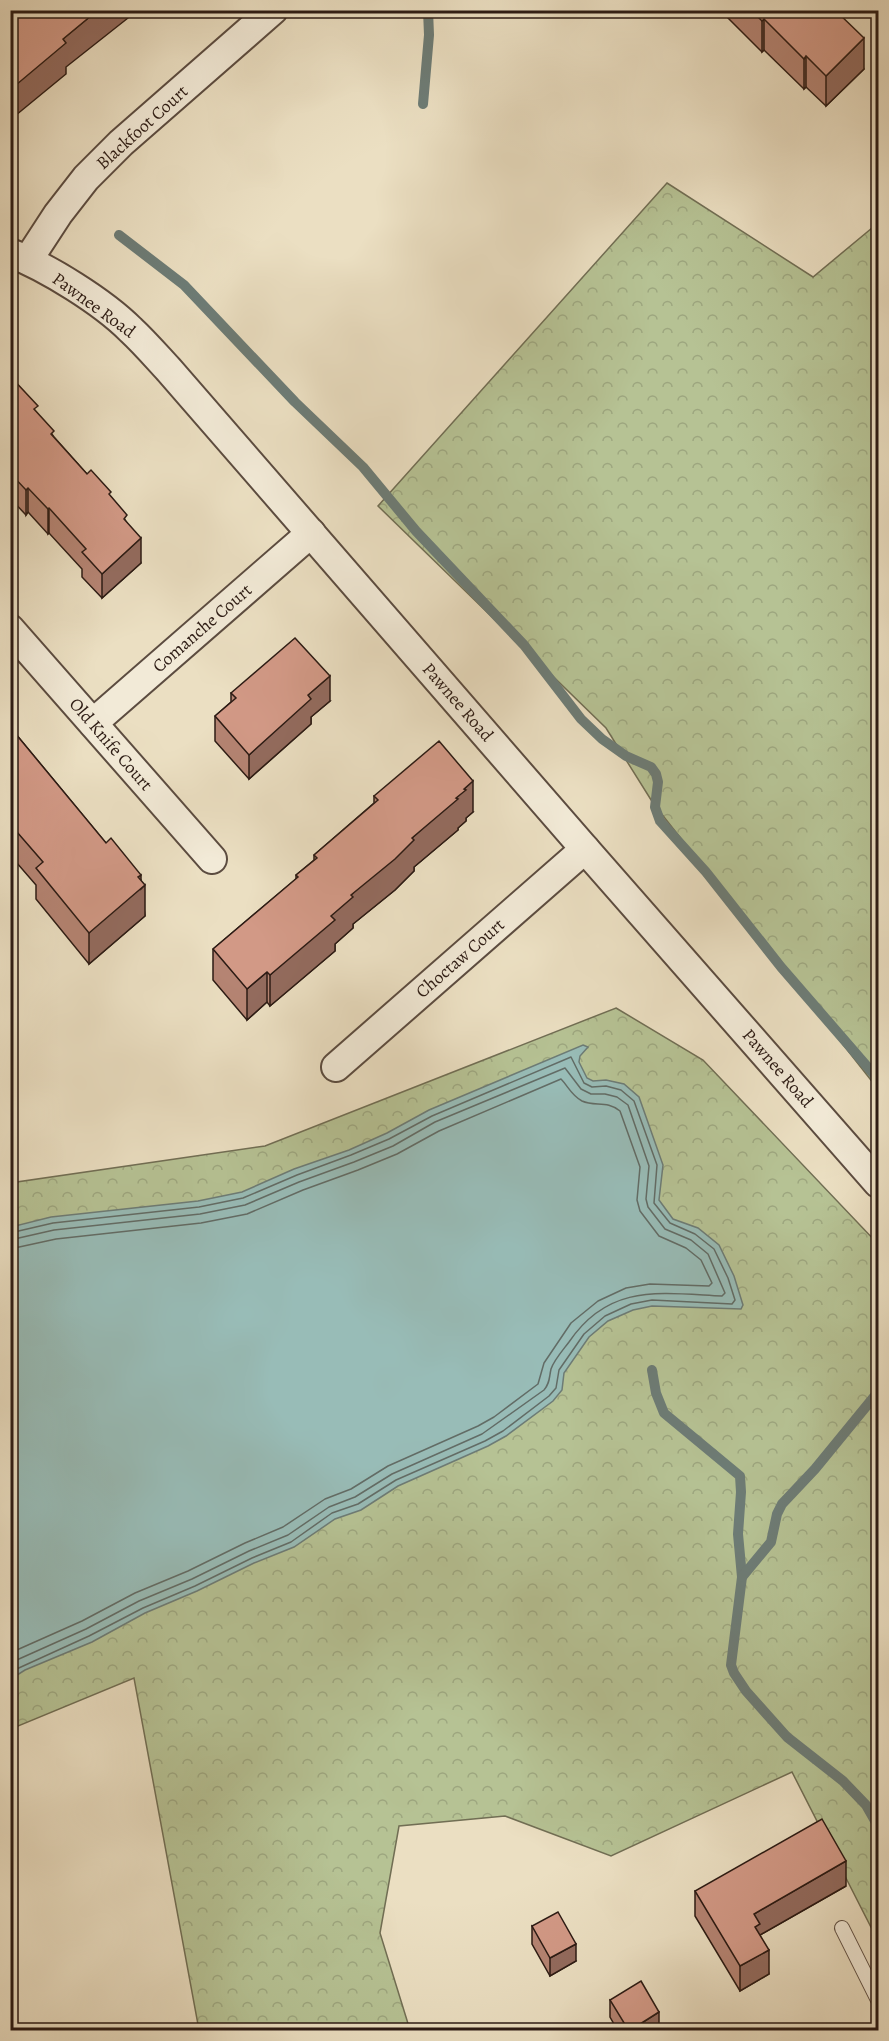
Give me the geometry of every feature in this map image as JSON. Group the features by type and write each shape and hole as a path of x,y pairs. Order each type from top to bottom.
{"street":[{"name":"Blackfoot Court","path":"19,256 58,214 86,178 121,143 273,10"},
{"name":"Pawnee Road","path":"19,256 82,293 129,328 169,369 585,849 879,1183"},
{"name":"Comanche Court","path":"93,723 311,533"},
{"name":"Old Knife Court","path":"10,629 212,858"},
{"name":"Choctaw Court","path":"336,1067 585,849"}],"lane":[{"path":"842,1928 879,2000"}],"green space":[{"path":"667,183 813,277 878,223 878,1089 653,803 606,728 378,506"},
{"path":"616,1008 703,1060 878,1244 878,1941 792,1772 611,1856 505,1816 399,1826 380,1933 410,2030 199,2030 134,1678 11,1729 10,1183 265,1146"}],"water":[{"path":"583,1045 588,1047 580,1056 579,1062 587,1078 593,1081 606,1080 624,1084 639,1097 663,1165 659,1200 673,1219 698,1228 719,1245 734,1276 743,1305 741,1309 652,1306 633,1310 608,1321 589,1337 564,1373 562,1390 553,1401 506,1436 398,1486 361,1510 335,1519 294,1547 145,1613 92,1642 25,1670 11,1679 11,1227 51,1217 198,1201 242,1192 294,1169 349,1150 429,1110"}],"building":[{"path":"23,10 98,10 63,39 66,43 10,90 10,20"},
{"path":"751,10 835,10 864,38 826,76 806,56 804,59 764,19 762,21"},
{"path":"10,376 38,406 34,409 54,431 51,434 87,474 91,470 111,492 109,494 127,515 124,519 141,538 102,574 82,552 86,549 49,508 28,488 26,490 10,473"},
{"path":"295,638 330,676 308,695 311,699 249,755 215,716 236,698 231,693"},
{"path":"10,727 106,843 111,838 141,875 138,877 145,885 89,933 36,868 43,862 10,824"},
{"path":"439,741 473,781 456,798 458,799 412,838 414,840 395,859 351,895 353,897 331,916 335,920 270,975 267,972 247,989 213,949 298,877 296,875 317,858 314,855 378,800 374,796"},
{"path":"822,1819 846,1861 754,1914 760,1924 755,1927 769,1950 740,1966 695,1891"},
{"path":"558,1912 576,1944 550,1958 532,1926"},
{"path":"641,1981 659,2012 629,2031 610,2000"}],"waterway":[{"path":"423,104 429,35 428,10"},
{"path":"119,235 184,285 295,402 363,467 416,531 524,645 581,719 602,739 626,756 651,767 658,782 655,807 660,821 706,872 781,967 878,1079"},
{"path":"652,1370 656,1393 664,1413 740,1476 738,1534 742,1577 731,1665 734,1673 746,1691 787,1737 843,1781 866,1805 878,1826"},
{"path":"742,1577 771,1542 777,1514 782,1504 815,1469 878,1392"}]}
